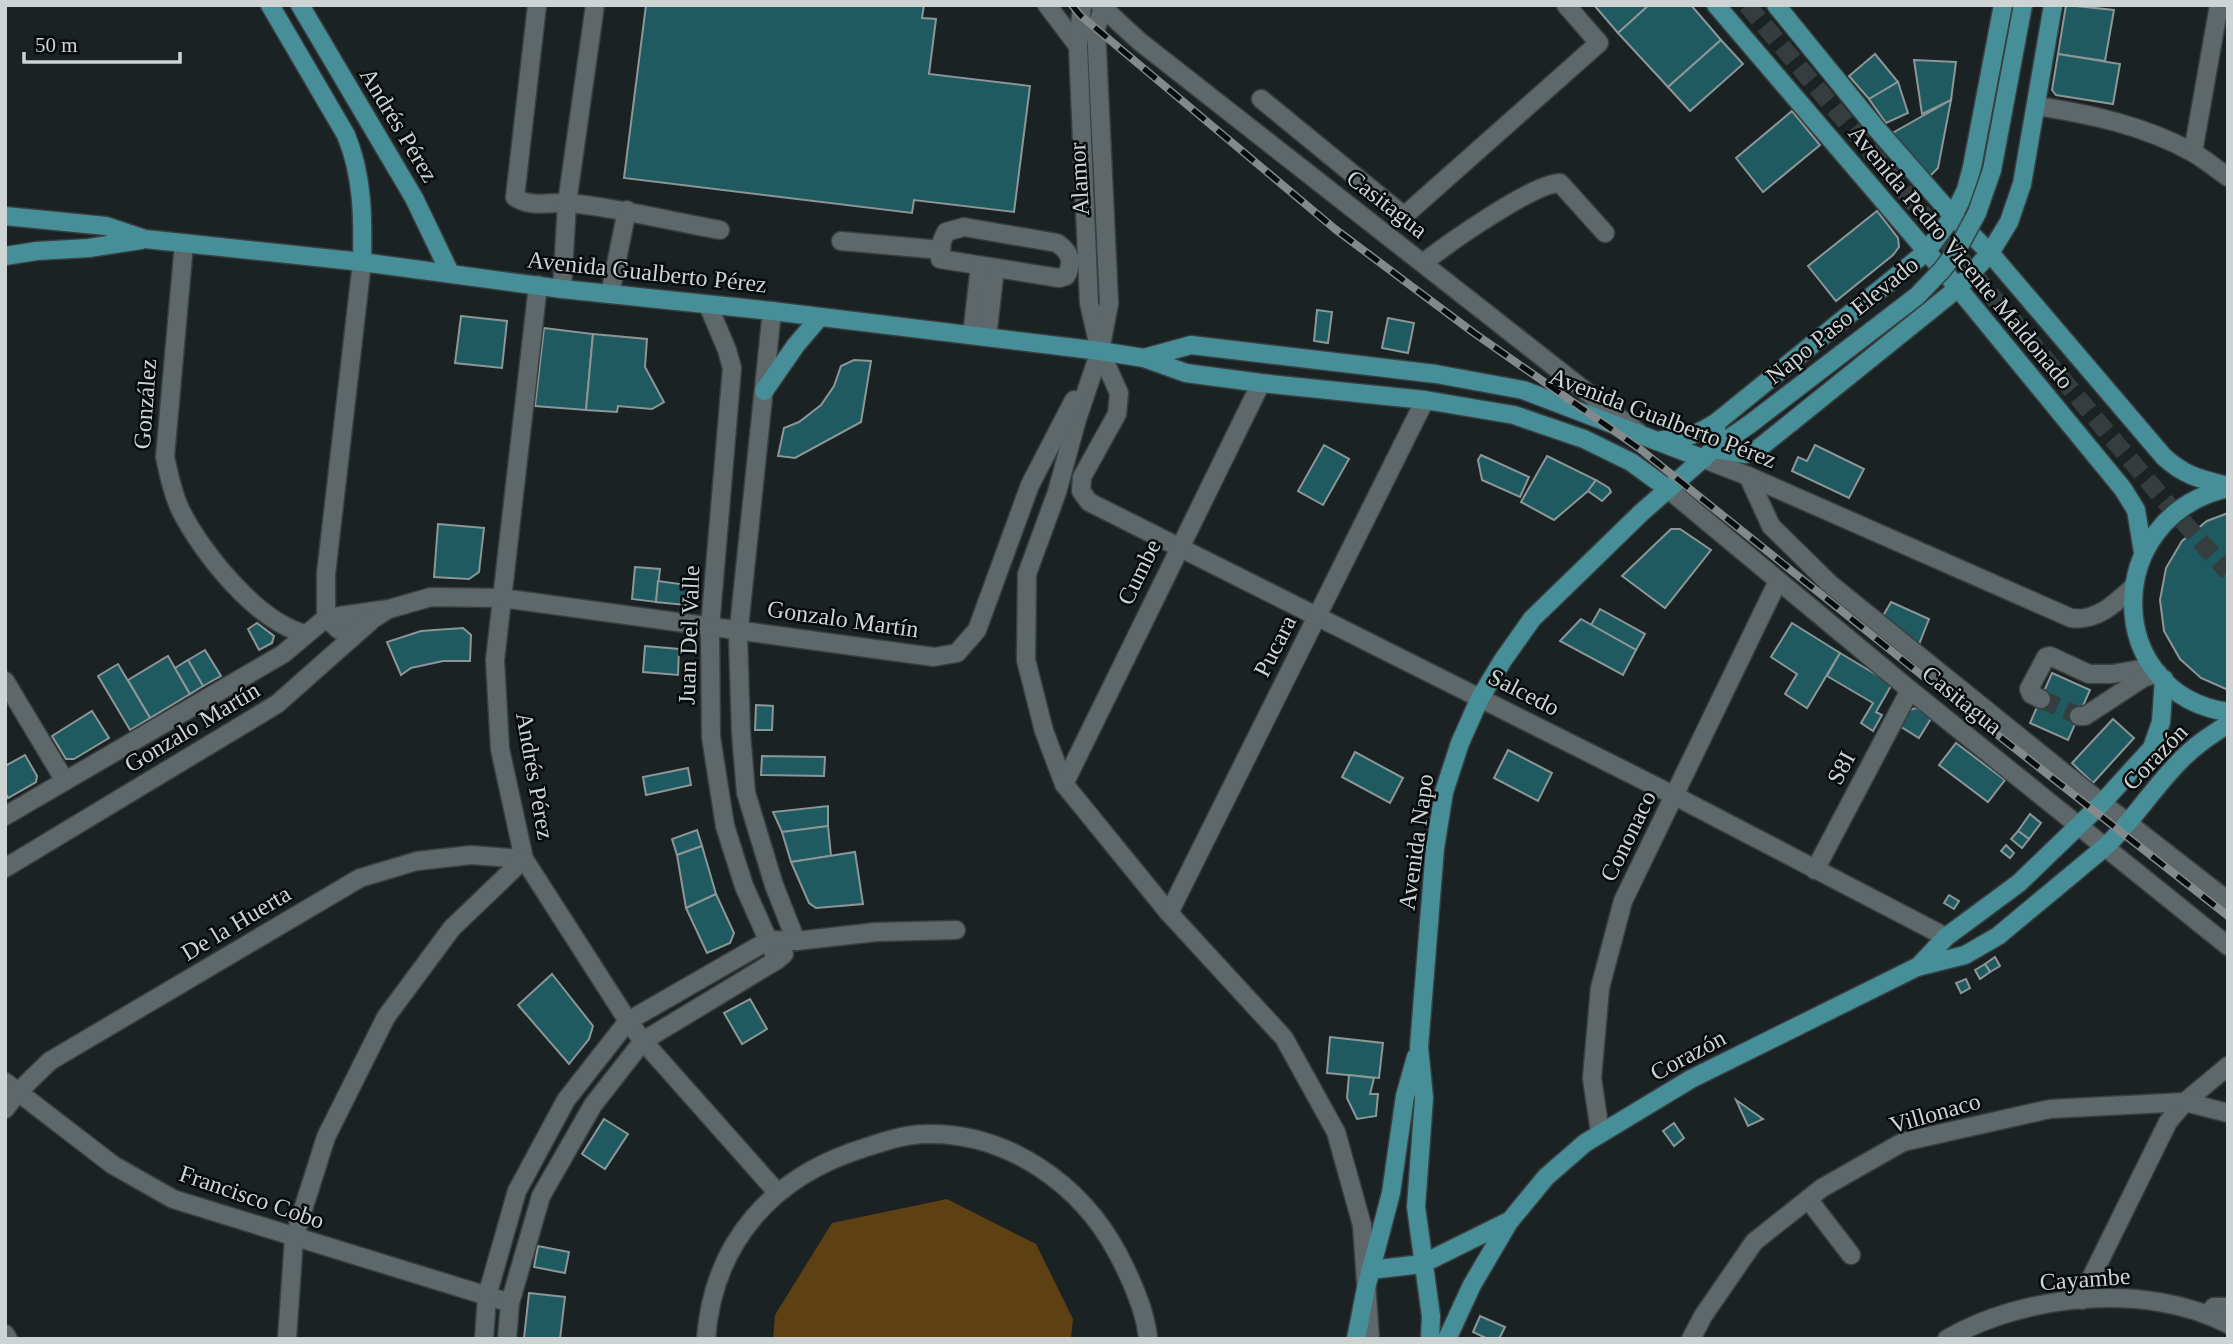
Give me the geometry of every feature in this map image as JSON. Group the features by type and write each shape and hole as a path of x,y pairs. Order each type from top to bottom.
{"main road":[{"name":"Andrés Pérez","path":"270,5 328,102 355,157 362,199 362,262"},
{"name":"Andrés Pérez","path":"300,5 414,198 450,273"},
{"name":"Avenida Pedro Vicente Maldonado","path":"1716,5 1958,288 2131,500 2136,510 2143,552"},
{"name":"Avenida Pedro Vicente Maldonado","path":"1776,5 1877,128 1953,216 1990,253 2164,457 2192,477 2228,487"},
{"path":"1642,435 1661,440 1681,439 1700,433 1926,252 1953,216 1966,190 2003,5"},
{"name":"Napo Paso Elevado","path":"1709,454 1917,296 1957,250 1977,213 1992,170 2024,5"},
{"path":"1717,422 1709,454 1746,454 1758,449 1958,288 1990,253 2009,222 2022,184 2053,5"},
{"name":"Avenida Gualberto Pérez","path":"5,216 106,226 145,239 184,244 362,262 562,289 772,311 1100,351 1144,358 1186,373 1425,400 1514,415 1584,439 1631,462 1668,489"},
{"name":"Avenida Gualberto Pérez","path":"5,256 89,248 145,239"},
{"path":"764,391 796,345 820,317"},
{"name":"Avenida Gualberto Pérez","path":"1144,358 1191,345 1436,374 1523,390 1642,435 1709,454"},
{"name":"Avenida Napo","path":"1430,1339 1431,1316 1416,1207 1424,1098 1419,1047 1435,848 1444,792 1460,743 1480,698 1532,619 1586,564 1709,454"},
{"path":"2228,487 2189,502 2170,516 2155,533 2143,552 2133,587 2132,608 2143,649 2159,673 2187,698 2214,710 2228,712"},
{"name":"Corazón","path":"1917,967 1945,937 2019,883 2102,803 2156,741 2161,722 2159,673"},
{"name":"Corazón","path":"1447,1339 1478,1275 1509,1222 1546,1177 1571,1154 1600,1132 1691,1079 1917,967 1965,955 1998,936 2105,847 2179,761 2228,724"},
{"name":"Avenida Napo","path":"1356,1339 1368,1279 1391,1193 1405,1096 1419,1047"},
{"name":"Corazón","path":"1368,1279 1422,1264 1509,1222"}],"street":[{"path":"537,5 515,197 525,203 567,203 627,210 720,230"},
{"path":"562,289 567,203 594,5"},
{"path":"1046,5 1078,46"},
{"name":"Alamor","path":"1081,491 1082,477 1117,414 1119,393 1100,351 1089,303 1078,46 1082,5"},
{"path":"1261,99 1404,216 1599,43 1566,5"},
{"path":"2193,152 2219,5"},
{"name":"Alamor","path":"1100,351 1109,303 1096,27 1103,7"},
{"name":"Casitagua","path":"1103,7 1139,41 1642,435"},
{"path":"2037,106 2112,121 2164,139 2193,152 2228,177"},
{"path":"1423,263 1533,190 1553,183 1560,183 1605,233"},
{"path":"610,294 627,210"},
{"path":"964,227 1057,243 1068,250 1071,260 1066,276 1059,278 987,267 940,258 946,232 964,227"},
{"path":"841,242 941,250"},
{"name":"González","path":"184,244 165,457 170,484 197,539 218,566 244,594 272,618 290,630 306,634"},
{"path":"358,632 339,630 326,618 326,574 362,262"},
{"path":"979,336 987,267"},
{"name":"Andrés Pérez","path":"538,285 495,660 500,749 524,859 643,1041 777,1192"},
{"name":"Juan Del Valle","path":"708,305 732,368 710,627 711,737 725,826 744,886 777,960"},
{"name":"Juan Del Valle","path":"772,311 738,629 738,669 746,793 774,885 796,941"},
{"path":"1100,351 1077,419 1057,492 1027,574 1026,660 1044,731 1064,784 1169,913 1284,1038 1336,1132 1362,1225 1368,1279 1370,1339"},
{"name":"Gonzalo Martín","path":"5,816 284,654 326,618 389,609 431,597 501,598 934,657 957,653 977,631 1030,485 1100,351"},
{"name":"Cumbe","path":"1064,784 1261,383"},
{"name":"Pucara","path":"1169,913 1425,400"},
{"name":"Avenida Gualberto Pérez","path":"1709,454 1748,476 2071,618 2080,620 2106,610 2133,587"},
{"name":"Casitagua","path":"1748,476 1771,526 1830,584 2228,901"},
{"name":"Casitagua","path":"1668,489 1910,690 2228,946"},
{"name":"Salcedo","path":"1081,491 1089,502 1675,796 1945,937"},
{"name":"Cononaco","path":"1600,1132 1592,1078 1600,988 1623,901 1778,581"},
{"name":"Gonzalo Martín","path":"5,868 278,704 358,632 389,609"},
{"path":"2041,699 2031,695 2029,689 2046,657 2089,674 2159,673"},
{"path":"2079,716 2085,716 2143,678 2159,673"},
{"path":"5,681 65,781"},
{"name":"S8I","path":"1815,870 1910,690"},
{"name":"De la Huerta","path":"5,1109 12,1087 50,1061 360,878 417,861 471,855 524,859"},
{"path":"287,1339 294,1238 326,1137 386,1017 452,928 524,859"},
{"path":"484,1339 487,1296 517,1191 566,1100 628,1021 769,940 796,941 876,932 956,930"},
{"path":"507,1339 510,1303 541,1196 593,1105 643,1041 777,960 796,941"},
{"path":"2082,1300 2168,1122 2185,1102 2228,1066"},
{"name":"Francisco Cobo","path":"12,1087 113,1165 173,1199 510,1303"},
{"name":"Villonaco","path":"1691,1339 1703,1316 1755,1242 1822,1188 1903,1142 2050,1109 2185,1102 2228,1113"},
{"path":"706,1339 708,1320 724,1263 740,1233 757,1211 777,1192 810,1170 847,1153 925,1133 965,1137 1000,1147 1036,1163 1064,1184 1088,1208 1109,1236 1129,1274 1148,1339"},
{"path":"1808,1199 1851,1255"},
{"path":"1363,1339 1368,1279"},
{"name":"Cayambe","path":"1947,1339 1970,1325 2012,1311 2112,1298 2162,1301 2208,1314 2228,1324"},
{"path":"2208,1314 2214,1307 2228,1307"},
{"path":"5,1334 8,1339"}],"shaded area":[{"path":"947,1199 1036,1244 1073,1319 1071,1339 773,1339 775,1315 832,1223"}],"building":[{"path":"646,5 924,5 922,18 936,19 929,74 1030,86 1014,212 914,200 912,213 624,178"},
{"path":"1594,5 1649,5 1618,33"},
{"path":"1649,5 1691,5 1721,40 1668,87 1618,33"},
{"path":"2066,5 2114,10 2105,61 2058,54"},
{"path":"1721,40 1743,64 1690,111 1668,87"},
{"path":"1875,54 1898,82 1869,99 1849,76"},
{"path":"2058,54 2120,64 2113,104 2056,95 2052,90"},
{"path":"1914,60 1956,62 1951,100 1922,114"},
{"path":"1898,82 1908,113 1886,123 1869,99"},
{"path":"1951,100 1938,168 1929,177 1889,135"},
{"path":"1792,111 1820,145 1763,192 1736,158"},
{"path":"1877,211 1898,238 1899,247 1893,255 1836,301 1808,266"},
{"path":"1317,310 1332,312 1328,343 1314,341"},
{"path":"461,316 507,321 502,368 455,363"},
{"path":"1388,318 1414,323 1408,353 1382,348"},
{"path":"544,328 593,334 586,410 535,406"},
{"path":"593,334 647,339 645,367 664,402 652,409 618,406 617,412 586,410"},
{"path":"854,360 871,361 861,422 795,458 778,456 784,428 799,422 821,405 834,386 841,366"},
{"path":"1324,445 1349,459 1323,505 1298,491"},
{"path":"1815,445 1864,469 1849,498 1792,471 1798,457 1807,461"},
{"path":"1481,455 1529,477 1520,497 1482,480 1478,460"},
{"path":"1547,456 1596,480 1588,491 1554,520 1521,502"},
{"path":"1596,480 1611,492 1602,501 1588,491"},
{"path":"2228,513 2228,690 2201,678 2180,659 2164,631 2160,600 2166,568 2182,541 2207,521"},
{"path":"438,524 484,528 479,572 469,579 434,577"},
{"path":"1671,529 1680,529 1711,550 1665,608 1622,576"},
{"path":"635,567 660,569 656,602 632,599"},
{"path":"658,581 694,586 691,602 686,605 656,602"},
{"path":"1891,602 1929,619 1918,647 1880,621"},
{"path":"1600,609 1645,634 1636,650 1591,625"},
{"path":"1581,619 1636,650 1623,675 1560,641"},
{"path":"257,623 274,636 272,643 259,650 248,629"},
{"path":"1792,623 1840,653 1807,708 1785,694 1797,674 1771,657"},
{"path":"463,628 471,635 470,661 443,661 411,668 401,675 387,642 421,631"},
{"path":"645,646 679,649 678,675 643,672"},
{"path":"205,650 221,676 203,686 188,660"},
{"path":"1840,653 1892,684 1876,712 1882,715 1873,731 1861,723 1873,703 1827,676"},
{"path":"168,656 190,694 150,718 128,680"},
{"path":"188,660 203,686 190,694 175,668"},
{"path":"118,664 150,718 130,730 98,676"},
{"path":"2052,673 2090,690 2068,740 2030,723"},
{"path":"756,705 773,706 772,730 755,730"},
{"path":"1916,708 1932,717 1919,738 1898,725 1906,711"},
{"path":"92,711 109,738 74,759 66,759 52,736"},
{"path":"2113,719 2134,738 2093,783 2072,763"},
{"path":"1956,743 2005,780 1988,802 1939,765"},
{"path":"1508,750 1552,773 1538,801 1494,778"},
{"path":"1355,752 1403,778 1390,803 1342,777"},
{"path":"25,755 37,776 36,782 8,798 5,792 5,766"},
{"path":"762,756 825,757 824,776 761,775"},
{"path":"688,768 691,785 646,795 643,777"},
{"path":"828,806 828,826 782,832 773,812"},
{"path":"2030,814 2041,823 2029,839 2018,831"},
{"path":"828,826 831,856 791,862 782,832"},
{"path":"697,830 702,846 677,855 672,839"},
{"path":"2018,831 2029,839 2022,848 2011,839"},
{"path":"2006,845 2014,853 2010,858 2001,851"},
{"path":"702,846 716,894 686,908 677,855"},
{"path":"855,852 863,904 816,908 809,903 791,862"},
{"path":"716,894 734,933 730,943 707,953 686,908"},
{"path":"1949,895 1959,901 1954,909 1944,903"},
{"path":"1995,957 2000,966 1990,972 1985,964"},
{"path":"1985,964 1990,972 1980,979 1975,970"},
{"path":"552,974 593,1026 589,1039 569,1064 518,1005"},
{"path":"1966,979 1970,988 1961,993 1956,983"},
{"path":"750,999 767,1029 742,1044 724,1013"},
{"path":"1330,1037 1383,1043 1379,1078 1327,1073"},
{"path":"1349,1075 1374,1078 1370,1094 1378,1094 1376,1116 1357,1119 1347,1098"},
{"path":"1736,1100 1763,1119 1748,1126"},
{"path":"604,1119 628,1134 605,1169 582,1154"},
{"path":"1674,1123 1684,1138 1674,1146 1663,1131"},
{"path":"538,1246 569,1252 565,1273 534,1267"},
{"path":"529,1293 565,1297 560,1339 524,1338"},
{"path":"1480,1316 1505,1327 1499,1339 1488,1339 1473,1332"}],"tunnel":[{"path":"1747,5 2170,507 2228,572"},
{"path":"2041,699 2079,716"}],"railway":[{"path":"1072,5 1080,15 1335,229 1474,333 1640,449 2228,916"}]}
